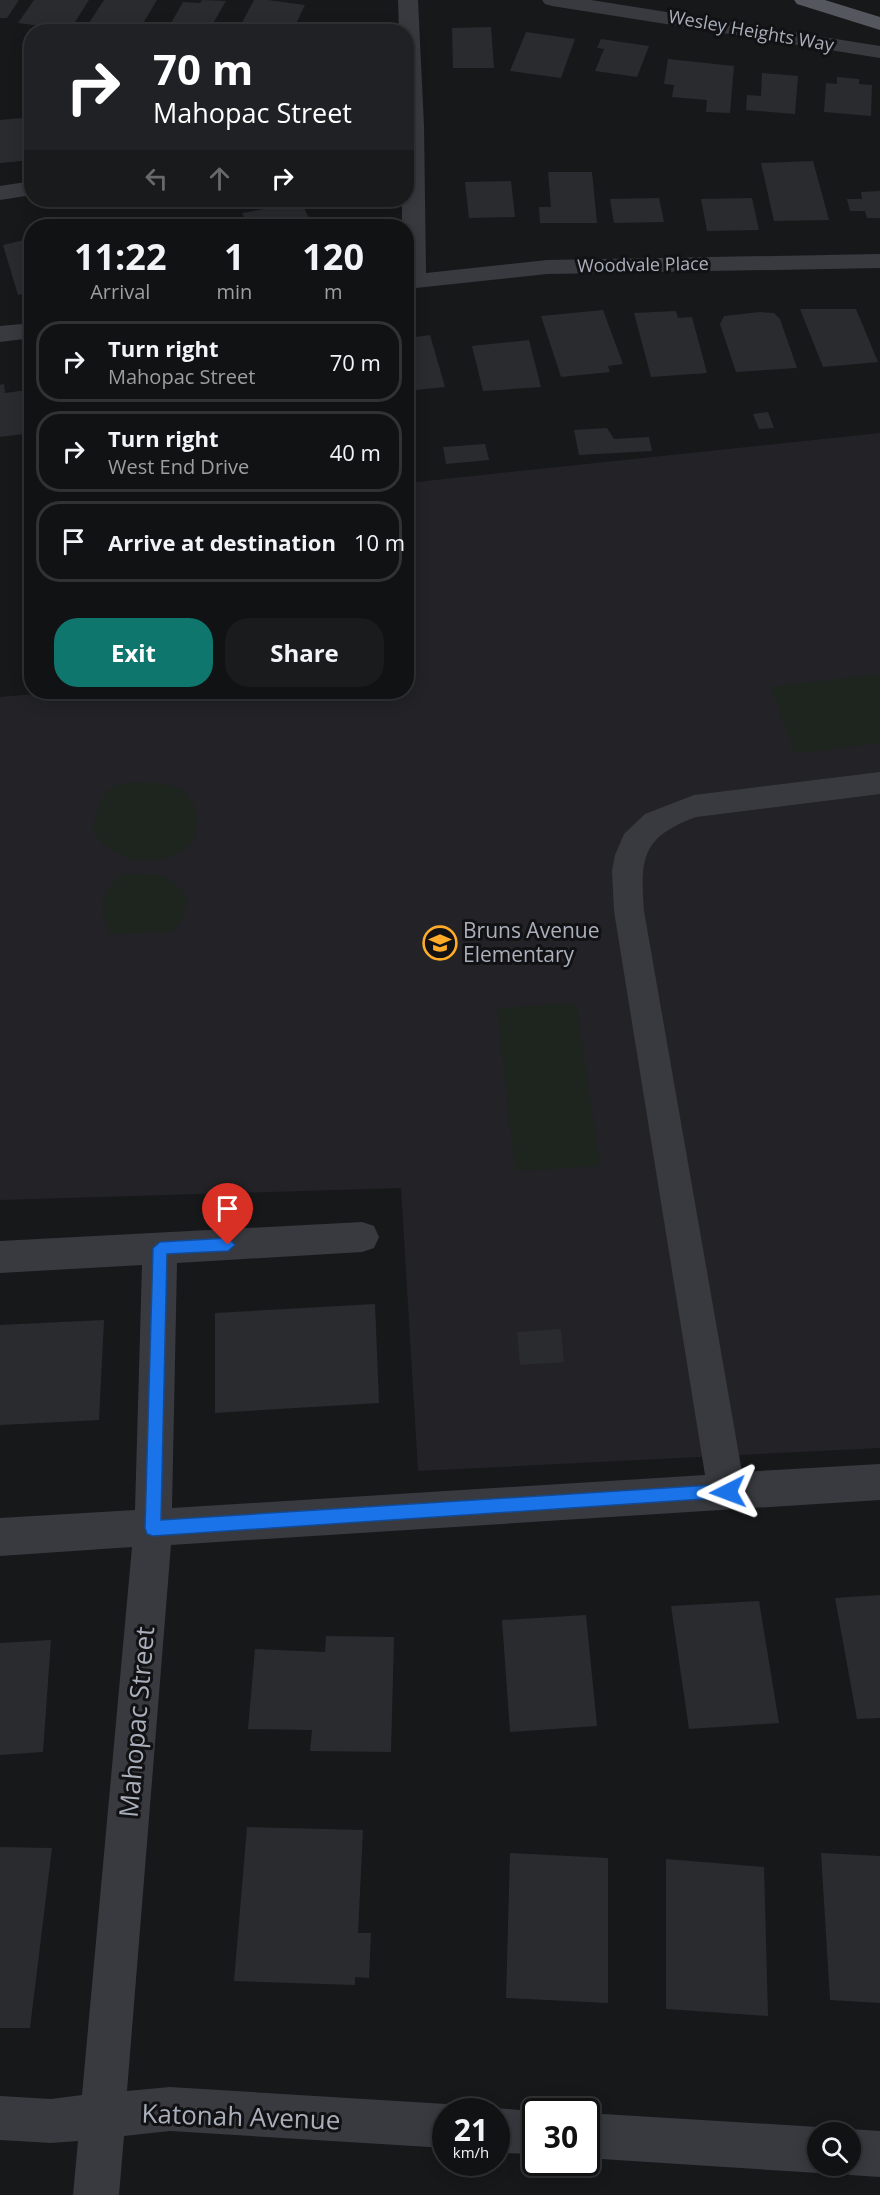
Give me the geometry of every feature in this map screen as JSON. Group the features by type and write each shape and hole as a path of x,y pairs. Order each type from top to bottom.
{"main road":[{"path":"804,0 880,24"}],"street":[{"path":"408,0 408,24"},
{"name":"Wesley Heights Way","path":"552,0 880,52"},
{"path":"0,193 24,189"},
{"name":"Woodvale Place","path":"414,282 547,267 880,261"},
{"path":"0,334 24,331"},
{"path":"728,1492 629,911 626,868 631,848 645,829 670,814 694,806 880,783"},
{"path":"0,1257 362,1237"},
{"name":"Mahopac Street","path":"96,2195 153,1528 160,1248"},
{"path":"0,1537 880,1482"},
{"name":"Katonah Avenue","path":"0,2118 51,2121 170,2109 432,2125"},
{"path":"600,2136 807,2149"},
{"path":"861,2153 880,2154"}],"shaded area":[{"name":"Bruns Avenue Elementary","path":"880,433 880,1448 418,1471 401,1188 0,1200 0,697 24,695 24,699 414,699 414,482"},
{"path":"880,674 880,743 795,754 771,687"},
{"path":"130,782 172,786 183,792 191,801 196,812 195,834 190,844 181,852 160,859 137,860 116,852 97,839 94,824 104,795 117,785"},
{"path":"122,874 160,876 174,883 181,890 187,900 182,920 171,932 111,934 102,909 103,902 109,888"},
{"path":"576,1003 600,1166 515,1171 497,1008"}],"building":[{"path":"0,0 19,0 7,18 0,18"},
{"path":"34,0 89,0 74,24 18,23"},
{"path":"104,0 157,0 143,24 88,24"},
{"path":"202,0 226,1 213,24 171,24 183,2 200,3"},
{"path":"254,0 305,5 296,24 241,24"},
{"path":"491,27 494,68 453,68 452,28"},
{"path":"526,32 575,39 561,78 510,71"},
{"path":"601,39 649,46 637,77 595,71 604,49 597,48"},
{"path":"668,59 734,66 730,113 706,112 707,100 672,97 674,85 664,84"},
{"path":"762,73 798,76 795,114 746,110 747,95 761,96"},
{"path":"837,77 859,79 859,84 872,85 871,116 824,112 826,83 837,84"},
{"path":"24,118 24,161 0,163 0,120"},
{"path":"813,161 829,220 774,221 761,163"},
{"path":"548,172 592,172 597,223 540,223 539,207 551,207"},
{"path":"511,181 515,217 469,218 465,182"},
{"path":"880,191 880,218 867,218 865,211 850,211 847,199 862,199 861,192"},
{"path":"659,198 664,222 614,223 610,199"},
{"path":"752,198 759,230 707,231 701,199"},
{"path":"304,207 310,219 245,219 242,213 270,208"},
{"path":"24,240 24,294 18,295 3,245"},
{"path":"800,309 856,309 878,362 823,367"},
{"path":"603,310 623,364 608,366 610,372 561,377 541,316"},
{"path":"676,311 678,318 692,317 707,373 651,377 634,313"},
{"path":"760,312 774,313 780,319 797,368 736,372 720,324 724,316"},
{"path":"414,332 415,337 430,335 445,387 414,390"},
{"path":"529,340 541,387 483,391 472,346"},
{"path":"4,384 5,393 24,390 24,434 0,437 0,385"},
{"path":"768,412 774,428 759,429 753,414"},
{"path":"607,428 614,439 649,437 652,451 579,455 574,430"},
{"path":"485,444 489,460 446,464 443,447"},
{"path":"375,1304 379,1403 215,1413 215,1313"},
{"path":"104,1320 99,1420 0,1425 0,1325"},
{"path":"561,1329 564,1362 520,1365 517,1332"},
{"path":"880,1595 880,1718 857,1719 835,1598"},
{"path":"759,1601 779,1723 689,1729 671,1606"},
{"path":"586,1615 597,1726 510,1732 502,1620"},
{"path":"326,1636 394,1637 391,1752 310,1751 312,1730 248,1729 255,1649 325,1652"},
{"path":"51,1640 43,1752 0,1755 0,1643"},
{"path":"247,1827 363,1830 358,1933 371,1933 369,1978 355,1977 355,1985 234,1981"},
{"path":"0,1847 52,1848 30,2028 0,2028"},
{"path":"510,1853 608,1858 608,2003 506,1998"},
{"path":"821,1853 880,1856 880,2003 830,2000"},
{"path":"666,1859 764,1867 768,2016 666,2009"}],"place":[{"name":"Bruns Avenue Elementary","path":"440,943"}],"route":[{"path":"228,1245 160,1248 153,1528 728,1492"}]}
